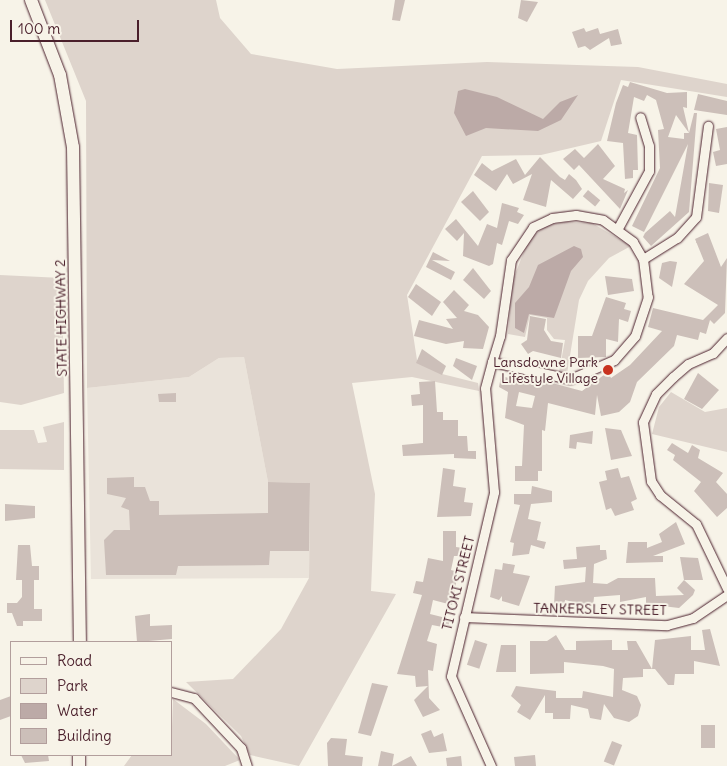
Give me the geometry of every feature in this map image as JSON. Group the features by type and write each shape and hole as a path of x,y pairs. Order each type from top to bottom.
{"highway":[{"name":"STATE HIGHWAY 2","path":"31,0 60,75 72,138 80,641"}],"street":[{"path":"618,228 649,170 649,146 640,117"},
{"path":"643,259 677,238 696,217 708,126"},
{"path":"576,215 603,220 618,228 643,259 648,297 644,317 626,349 601,369 570,379 492,362 511,260 533,227 576,215"},
{"path":"727,338 713,353 688,364 673,377 656,394 643,422 651,481 660,495 696,524 727,588"},
{"name":"TITOKI STREET","path":"491,766 450,676 496,474 485,398 492,362"},
{"name":"TANKERSLEY STREET","path":"464,617 667,625 693,618 727,595"},
{"path":"172,692 194,698 241,748 247,766"}],"shaded area":[{"path":"244,357 268,482 310,483 309,578 91,579 87,388 189,377 219,358"}],"green space":[{"path":"45,0 216,0 220,18 251,54 337,69 487,62 638,67 727,84 727,97 621,80 601,141 541,155 482,156 407,295 417,360 442,374 478,383 479,391 412,377 352,383 375,494 371,591 396,594 299,766 250,755 241,736 186,682 233,679 281,629 309,578 310,483 268,482 244,357 219,358 189,377 87,388 86,101"},
{"path":"567,222 592,223 631,246 609,258 588,281 579,300 567,374 559,372 565,340 554,339 547,330 547,318 530,315 525,337 508,334 512,282 529,239 547,225"},
{"path":"0,275 62,278 64,393 21,405 0,402"},
{"path":"671,392 705,412 727,408 727,452 652,434 659,407"},
{"path":"64,422 64,470 0,469 0,430 34,430 38,443 47,442 43,427"},
{"path":"173,699 206,724 240,760 225,766 124,766 131,756 172,756"}],"water":[{"path":"465,89 497,97 543,119 560,102 578,95 561,120 538,131 486,128 466,136 454,113 458,91"},
{"path":"574,246 581,249 583,257 571,271 554,318 529,314 524,333 515,328 515,303 529,287 538,265"}],"building":[{"path":"395,0 405,0 400,21 392,20"},
{"path":"521,0 538,2 527,22 518,18"},
{"path":"584,28 586,32 598,28 600,34 618,29 622,44 611,46 609,38 590,50 585,46 578,48 572,32"},
{"path":"630,82 667,93 687,92 687,108 683,107 689,133 694,113 697,113 689,212 651,246 643,237 645,233 670,211 675,217 688,144 644,232 632,226 660,168 658,130 664,129 656,100 647,95 644,101 634,97 628,133 637,135 638,170 633,170 633,178 625,179 623,143 607,141 616,103 623,85 628,87","holes":["676,115 689,133 684,133 684,139 668,137"]},
{"path":"698,94 727,101 727,115 694,110"},
{"path":"727,127 727,164 716,166 713,152 720,150 716,129"},
{"path":"598,144 615,166 603,179 625,189 624,193 628,190 620,209 579,165 574,170 563,159 575,149 584,158"},
{"path":"540,157 560,177 565,180 569,174 576,180 582,189 573,199 551,180 546,207 523,200 532,174 513,184 507,174 496,191 474,175 482,163 492,171 516,159 525,175"},
{"path":"709,183 723,185 719,213 708,211"},
{"path":"588,190 600,200 595,206 583,196"},
{"path":"473,191 489,212 480,221 461,202"},
{"path":"502,203 519,208 517,212 524,215 518,224 509,221 502,245 497,243 493,264 489,266 463,256 464,233 457,241 445,229 456,219 478,246 487,224 497,228"},
{"path":"708,233 721,267 727,258 725,313 714,324 710,320 706,334 700,332 698,340 677,335 674,346 637,382 630,402 619,412 601,416 597,395 595,415 548,403 545,431 542,430 542,471 538,471 538,481 515,481 515,466 522,466 524,425 505,418 508,392 499,387 501,376 530,383 537,379 582,391 608,372 611,378 630,365 662,331 648,327 653,308 703,320 718,305 684,284 704,261 695,239","holes":["519,392 535,396 532,408 516,406"]},
{"path":"433,252 450,261 432,260 455,272 451,280 426,267"},
{"path":"677,262 672,287 659,278 662,263"},
{"path":"473,268 491,291 484,299 463,280"},
{"path":"605,276 632,279 634,291 608,295"},
{"path":"416,284 441,302 432,316 408,297"},
{"path":"454,290 469,305 464,311 478,315 489,327 483,349 463,348 464,341 446,344 414,336 419,320 453,329 446,319 457,318 443,302"},
{"path":"606,297 626,303 624,309 631,311 628,322 619,319 618,342 606,339 606,357 578,358 578,336 592,336"},
{"path":"530,316 546,319 544,330 551,341 563,343 561,358 533,351 528,354 521,344 527,340"},
{"path":"422,349 446,366 442,375 416,363"},
{"path":"456,358 477,366 472,380 453,366"},
{"path":"698,373 719,390 702,409 684,399"},
{"path":"435,381 437,412 443,412 443,420 458,420 458,436 467,436 468,451 476,451 476,459 454,458 454,454 403,456 402,445 423,443 423,405 412,406 411,395 420,394 419,382"},
{"path":"176,393 176,402 159,402 158,394"},
{"path":"605,428 621,430 632,456 611,460"},
{"path":"593,431 592,444 577,442 576,449 569,448 570,435"},
{"path":"672,443 688,453 692,445 700,450 698,458 723,473 716,482 727,494 727,508 717,517 694,491 701,482 673,460 675,455 667,450"},
{"path":"443,468 455,470 453,486 466,488 464,502 473,503 471,516 437,517"},
{"path":"618,468 621,478 629,476 637,499 631,502 634,510 615,516 611,508 606,510 599,482 607,480 605,471"},
{"path":"134,477 134,487 145,487 150,501 159,501 159,515 268,513 268,482 310,483 309,551 270,551 269,565 178,566 176,575 106,575 104,540 114,530 130,530 129,510 121,507 126,498 107,494 107,478"},
{"path":"532,486 552,491 552,502 531,504 528,519 541,522 537,540 546,542 544,549 531,545 529,554 512,556 514,543 510,542 520,505 514,504 514,494 531,494"},
{"path":"5,504 35,506 35,518 5,521"},
{"path":"676,522 685,544 653,556 663,556 663,562 626,563 628,542 647,542 647,548 662,542 659,534"},
{"path":"443,531 456,531 456,547 463,548 463,556 454,556 451,570 458,572 452,605 433,600 430,614 450,619 448,628 432,625 427,641 437,644 433,671 428,670 429,698 440,710 423,717 414,700 428,686 416,687 415,676 397,674 422,595 413,593 416,581 423,582 428,558 443,561"},
{"path":"18,545 30,545 32,566 39,566 39,580 34,580 34,609 42,609 42,621 23,621 23,626 17,626 12,613 7,613 7,603 17,603 22,597 22,580 16,580"},
{"path":"600,545 600,550 606,550 607,559 594,564 593,583 607,584 618,578 655,578 656,596 684,595 677,588 684,580 695,590 693,595 679,608 646,604 646,597 620,602 620,595 594,597 593,607 565,600 565,606 554,605 555,586 585,582 586,567 564,569 563,560 577,559 576,547"},
{"path":"680,557 698,558 703,580 684,580"},
{"path":"503,563 515,565 513,573 530,576 519,606 502,601 502,596 499,600 490,597 495,569 502,570"},
{"path":"150,614 150,626 172,625 172,639 137,641 135,616"},
{"path":"710,629 720,666 694,661 694,674 675,674 674,685 668,685 655,669 652,669 655,640 691,636 691,650 705,650 702,630"},
{"path":"556,635 565,650 576,650 576,641 612,640 612,650 628,650 627,641 636,641 652,669 643,669 643,677 623,678 622,690 637,696 641,705 638,716 629,722 614,718 604,704 601,720 590,718 588,709 571,705 570,719 553,719 553,713 545,713 545,695 530,720 517,712 521,705 511,696 516,686 556,691 556,698 582,698 583,691 613,697 614,669 564,662 564,673 530,674 530,641 547,641"},
{"path":"475,640 487,644 479,669 467,665"},
{"path":"501,645 516,645 516,672 496,672"},
{"path":"372,683 388,686 371,736 358,733"},
{"path":"10,696 10,716 0,720 0,700"},
{"path":"701,725 715,725 715,748 701,748"},
{"path":"431,730 434,737 443,733 447,751 429,753 421,734"},
{"path":"331,738 347,739 345,755 363,757 362,766 328,766 327,743"},
{"path":"612,741 622,745 614,766 604,761"},
{"path":"381,751 394,754 392,766 378,766"},
{"path":"535,755 536,766 515,766 514,757"},
{"path":"22,756 48,756 49,761 25,763"},
{"path":"411,756 417,766 392,766"},
{"path":"461,756 462,766 447,766 446,758"}],"place":[{"name":"Lansdowne Park Lifestyle Village","path":"608,370"}]}
